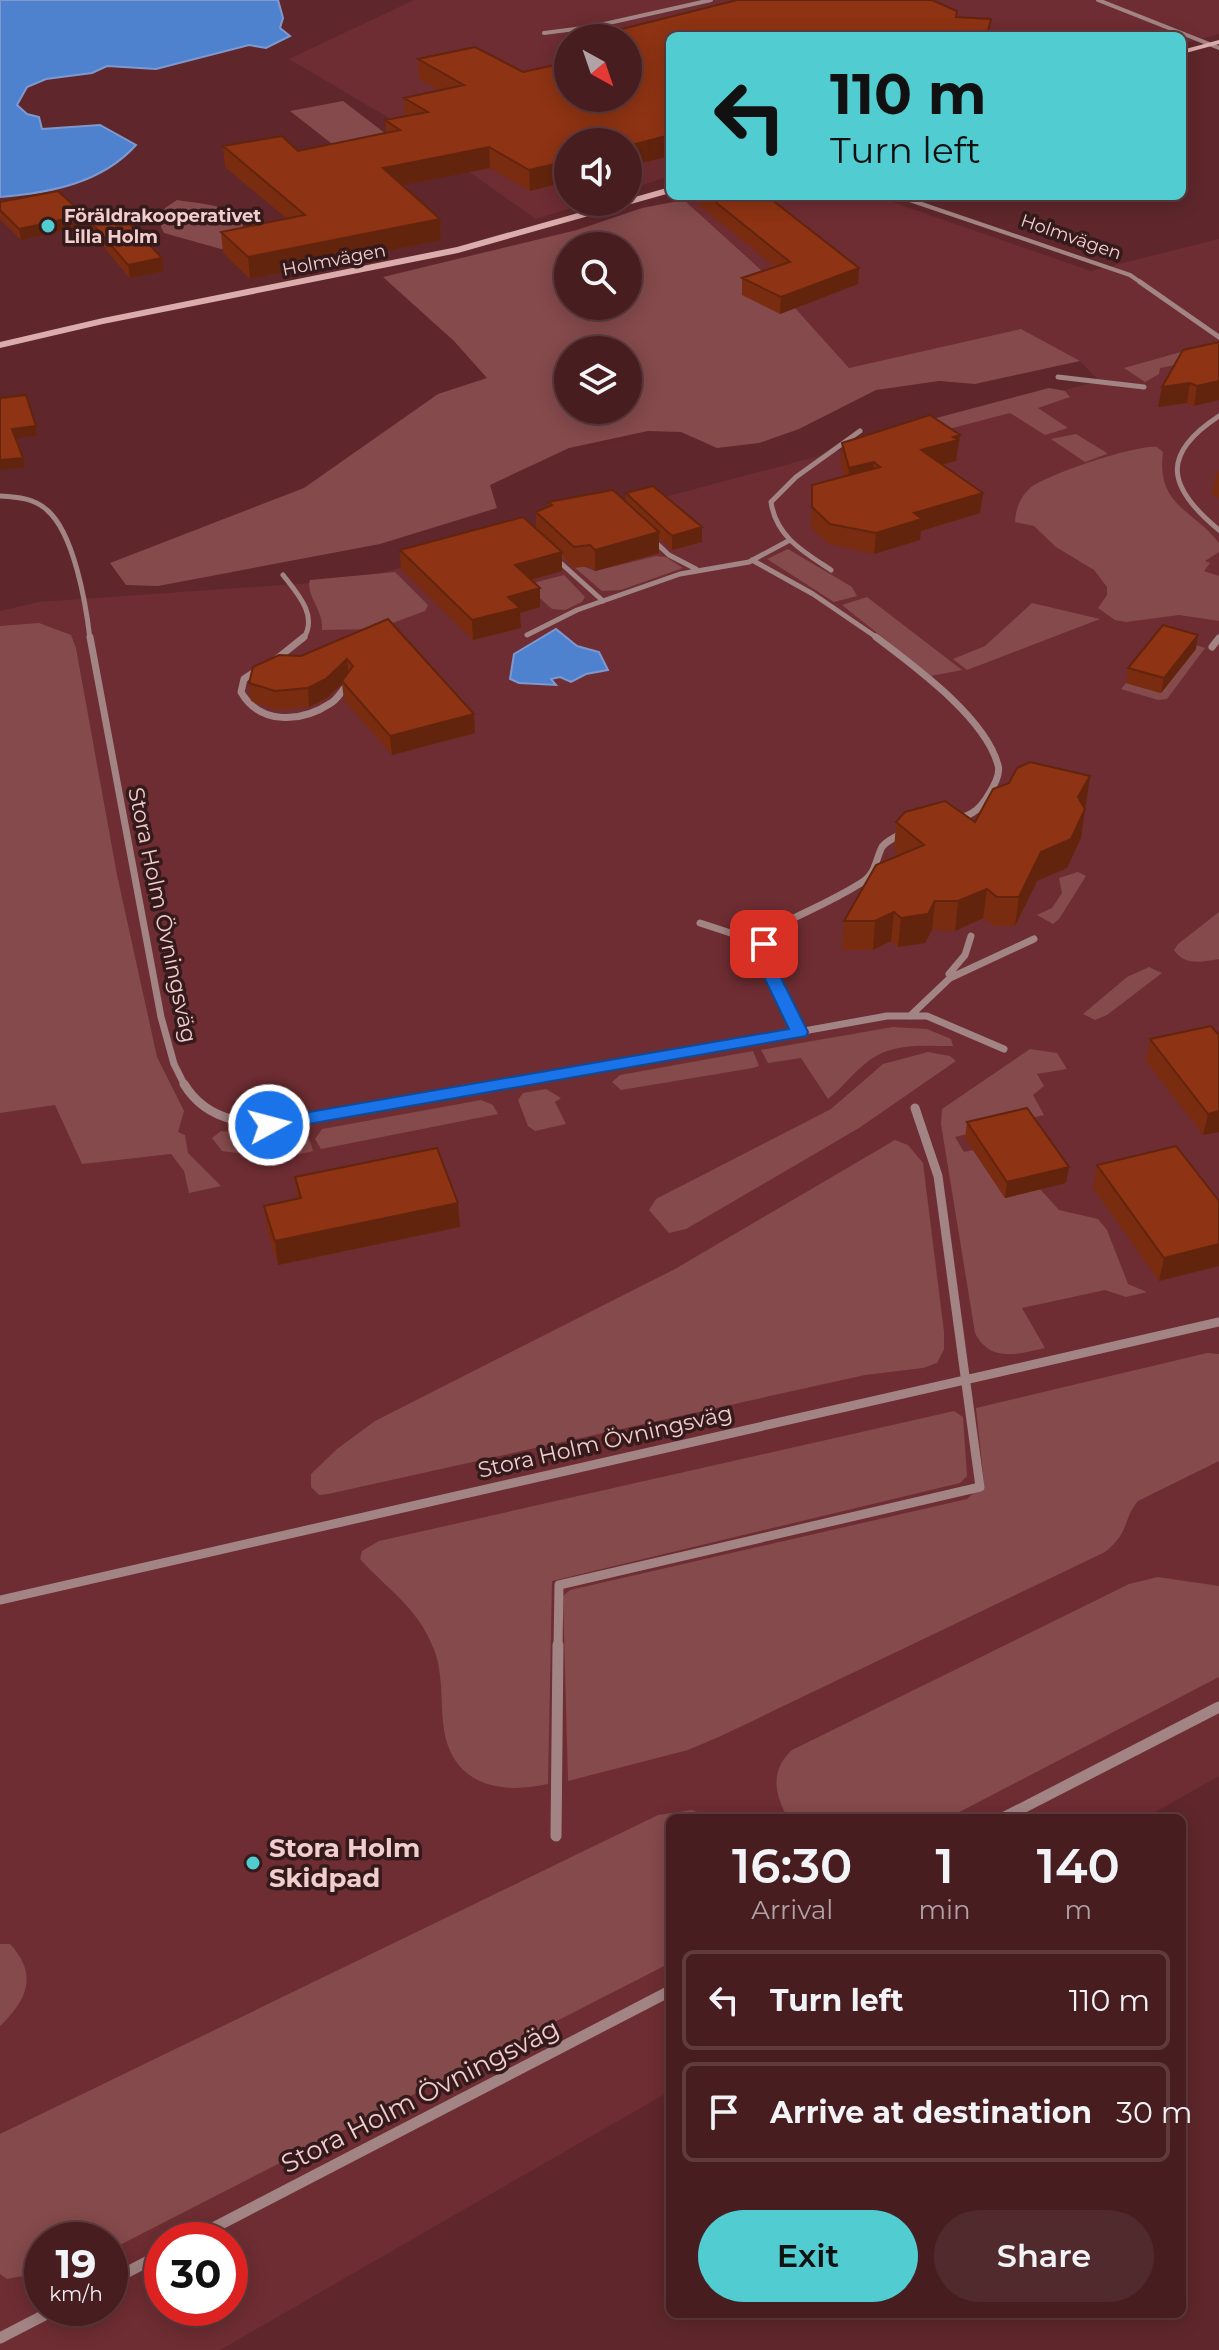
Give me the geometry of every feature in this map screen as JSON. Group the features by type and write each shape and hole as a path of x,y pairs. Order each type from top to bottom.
{"street":[{"path":"544,33 591,27 711,0"},
{"path":"1098,0 1182,32"},
{"path":"1186,34 1216,45"},
{"path":"1186,51 1216,45"},
{"name":"Holmvägen","path":"0,345 103,321 458,250 666,191"},
{"name":"Holmvägen","path":"910,200 1130,275 1219,337"},
{"path":"1058,377 1144,387"},
{"path":"1219,416 1202,425 1180,447 1175,474 1188,503 1219,530"},
{"path":"831,570 776,526 771,502 787,484 860,431"},
{"name":"Stora Holm Övningsväg","path":"0,496 36,502 55,514 72,553 87,607 90,642 129,866 164,1028 183,1080 199,1103 241,1123 295,1122 887,1016 927,1016 1004,1049"},
{"path":"650,538 669,555 697,569"},
{"path":"527,635 557,618 603,601 697,569 726,567 752,560 790,540"},
{"path":"548,551 603,601"},
{"path":"752,560 780,572 865,627 931,682 985,738 999,767 999,775 975,812 947,821"},
{"path":"283,575 310,612 308,636 302,645 244,679 240,688 245,701 264,715 301,717 336,701 348,684"},
{"path":"1212,647 1219,638"},
{"path":"800,1032 772,983 761,954 764,944 805,908 864,882 877,868 883,845 908,830"},
{"path":"700,923 764,944"},
{"path":"910,1016 923,996 946,978 965,955 971,936"},
{"path":"946,978 1034,939"},
{"path":"556,1836 559,1585 980,1487 938,1176 915,1108"},
{"name":"Stora Holm Övningsväg","path":"0,1600 1219,1322"},
{"path":"1011,1814 1219,1707"},
{"name":"Stora Holm Övningsväg","path":"225,2222 666,1993"},
{"path":"0,2338 24,2326"}],"shaded area":[{"path":"414,0 1219,0 1219,34 1186,43 1186,32 666,32 666,177 642,185 642,128 554,128 554,213 536,219 411,131 289,59"},
{"path":"343,101 390,137 336,147 290,111"},
{"path":"177,200 229,211 243,224 244,234 228,249 221,249 164,233 161,227 165,208"},
{"path":"684,200 887,200 1091,271 1219,239 1219,1776 1152,1814 666,1814 666,2093 220,2350 0,2350 0,611 38,602 355,580 1099,381 1080,361 912,355 849,368 760,269"},
{"path":"684,200 760,269 849,368 1021,329 1080,361 975,384 939,381 876,390 799,429 759,443 717,448 681,432 648,431 569,448 490,485 497,508 380,544 158,586 126,585 110,563 304,488 438,394 487,378 454,341 383,277 554,236 554,320 642,320 642,232 569,232 618,216 642,216 642,208"},
{"path":"1181,352 1217,357 1160,368 1159,374 1145,382 1124,368"},
{"path":"1049,388 1065,391 1070,397 1038,408 1068,428 1045,435 1010,413 941,431 925,421"},
{"path":"1076,434 1107,454 1085,462 1051,439"},
{"path":"1157,447 1163,452 1162,470 1171,496 1219,543 1219,552 1205,561 1210,563 1204,571 1219,576 1219,621 1179,615 1126,622 1115,620 1098,608 1107,595 1107,587 1094,570 1056,547 1034,526 1015,522 1020,500 1038,483 1112,455"},
{"path":"788,549 852,587 857,596 834,602 767,559"},
{"path":"569,552 585,567 595,571 656,556 666,557 683,568 621,590 602,591 560,555"},
{"path":"395,572 428,605 425,611 376,629 322,630 310,591 310,580"},
{"path":"564,575 585,597 582,602 565,610 552,609 525,585"},
{"path":"867,597 962,670 931,676 842,605"},
{"path":"1032,603 1100,619 967,670 953,659 985,646"},
{"path":"39,623 71,635 76,648 117,875 157,1057 184,1111 178,1132 185,1135 188,1153 221,1186 189,1193 184,1171 171,1154 82,1164 55,1105 0,1113 0,626"},
{"path":"1169,636 1205,648 1167,699 1158,700 1121,689 1126,683 1161,693"},
{"path":"1078,872 1086,876 1059,919 1053,924 1037,915 1052,908 1062,893 1059,878"},
{"path":"1219,912 1219,959 1194,962 1178,955 1174,950 1178,944"},
{"path":"1149,967 1162,973 1107,1015 1095,1020 1083,1014 1127,977"},
{"path":"893,1027 927,1029 951,1039 953,1046 918,1046 886,1051 866,1063 828,1099 801,1058 768,1063 761,1050"},
{"path":"1030,1049 1057,1053 1067,1069 1037,1074 1044,1086 1033,1095 1044,1115 955,1137 964,1152 973,1150 1005,1198 1040,1189 1059,1210 1098,1219 1107,1230 1128,1284 1147,1292 1126,1297 1105,1290 1022,1308 1045,1348 1006,1354 988,1349 975,1333 941,1124 942,1109"},
{"path":"753,1051 759,1066 753,1068 621,1090 612,1082 620,1075"},
{"path":"928,1052 950,1056 956,1061 859,1128 686,1229 669,1233 649,1210 656,1199 831,1109 883,1064"},
{"path":"546,1089 561,1098 555,1102 566,1124 535,1131 528,1126 518,1100 523,1093"},
{"path":"481,1100 493,1105 498,1114 321,1149 315,1139 322,1129"},
{"path":"221,1131 256,1135 301,1133 309,1138 313,1151 278,1159 222,1151 212,1138"},
{"path":"895,1140 908,1145 923,1163 944,1332 944,1349 937,1363 923,1368 865,1375 328,1494 319,1495 311,1487 311,1474 337,1449 375,1421 675,1269"},
{"path":"1207,1353 1219,1354 1219,1461 1138,1501 1123,1532 1105,1552 721,1736 688,1750 568,1781 563,1596 570,1590 967,1499 984,1483 976,1408"},
{"path":"954,1411 963,1417 967,1476 960,1483 552,1581 548,1784 502,1787 475,1779 463,1770 447,1743 439,1671 433,1647 410,1609 360,1559 362,1551 379,1541"},
{"path":"1158,1577 1219,1586 1219,1677 956,1814 786,1814 776,1782 780,1766 792,1750 1129,1584"},
{"path":"692,1810 702,1814 666,1814 666,1965 165,2222 144,2222 144,2233 128,2241 128,2222 24,2222 24,2276 7,2279 0,2274 0,2134 658,1815"},
{"path":"0,1944 10,1944 19,1955 27,1976 23,1996 0,2026"}],"water":[{"path":"0,0 278,0 283,18 280,28 290,36 266,48 249,45 156,69 107,66 92,73 46,79 27,87 17,105 27,114 39,117 42,129 100,125 136,145 107,169 74,184 38,193 0,197"},
{"path":"556,629 577,646 599,652 608,670 586,674 571,682 560,677 551,679 556,685 519,683 510,679 514,654"}],"building":[{"path":"737,0 932,0 957,11 956,17 991,19 988,32 666,32 666,136 642,142 642,128 554,128 554,164 529,170 489,147 383,168 440,219 248,257 221,232 305,215 223,146 282,136 298,151 400,130 385,120 428,112 404,98 464,85 418,59 475,47 523,72 554,65 554,112 642,112 642,24"},
{"path":"58,191 84,215 19,229 0,210 0,202"},
{"path":"713,200 772,200 859,268 781,297 742,278 790,262"},
{"path":"121,215 162,258 128,265 90,221"},
{"path":"1219,342 1219,381 1197,386 1190,383 1162,387 1183,350"},
{"path":"26,395 36,426 12,429 23,458 0,460 0,398"},
{"path":"930,415 960,435 953,437 958,440 921,450 983,493 914,513 922,519 876,533 830,524 812,507 812,485 880,467 874,462 849,468 842,443"},
{"path":"653,486 702,527 672,536 626,493"},
{"path":"613,490 659,532 595,550 590,545 574,547 536,512 552,505 548,502"},
{"path":"523,517 562,552 515,565 540,588 508,597 520,608 472,620 400,550"},
{"path":"388,619 474,714 390,736 342,681 353,666 347,659 326,679 308,688 275,691 249,683 253,667 279,655 301,656"},
{"path":"1163,625 1198,635 1164,678 1128,668"},
{"path":"1030,762 1090,776 1078,797 1085,809 1071,839 1041,852 1019,897 997,897 987,889 958,901 935,901 928,914 901,918 894,912 875,921 844,921 876,865 924,845 896,822 905,812 945,801 975,822 993,789 1009,783 1017,768"},
{"path":"1211,1026 1219,1035 1219,1111 1208,1114 1150,1039"},
{"path":"1027,1108 1069,1167 1007,1182 967,1122"},
{"path":"1176,1146 1219,1201 1219,1244 1164,1258 1097,1165"},
{"path":"437,1148 458,1203 275,1241 264,1206 301,1198 295,1177"}],"place":[{"name":"Föräldrakooperativet Lilla Holm","path":"48,226"},
{"name":"Stora Holm Skidpad","path":"253,1863"}],"route":[{"path":"269,1125 346,1114 800,1032 772,983 761,954 764,944"}]}
